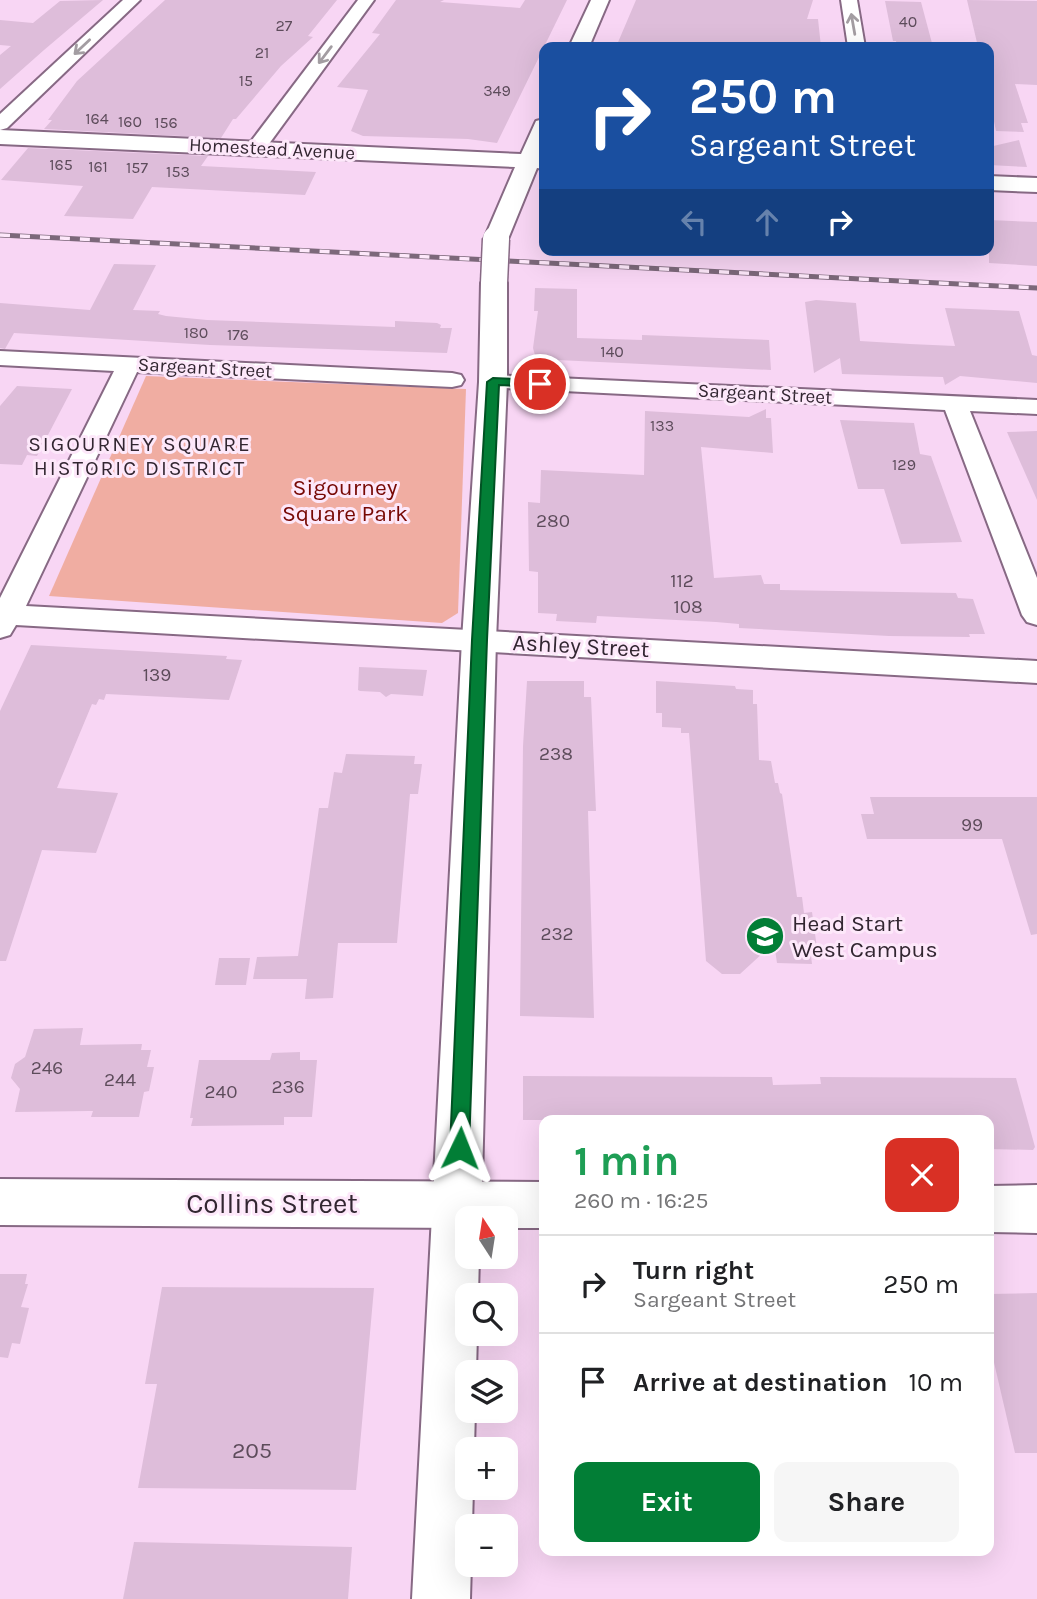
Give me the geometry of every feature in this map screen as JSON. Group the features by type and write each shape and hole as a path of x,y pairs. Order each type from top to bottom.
{"main road":[{"path":"581,42 600,0"},
{"name":"Homestead Avenue","path":"0,137 536,162"},
{"path":"441,1599 493,382 496,239 536,162"},
{"path":"994,183 1037,185"},
{"name":"Collins Street","path":"0,1202 539,1205"},
{"path":"994,1209 1037,1209"}],"street":[{"path":"0,124 132,0"},
{"path":"256,148 366,0"},
{"path":"849,0 856,42"},
{"name":"Sargeant Street","path":"0,358 452,380"},
{"path":"2,619 129,364"},
{"name":"Sargeant Street","path":"493,382 1037,407"},
{"path":"954,402 1037,615"},
{"name":"Ashley Street","path":"2,619 480,640 1037,672"}],"green space":[{"name":"Sigourney Square Park","path":"146,376 466,389 458,613 442,623 49,596"}],"building":[{"path":"103,0 0,89 0,55 11,46 0,45 0,20 33,23 60,1"},
{"path":"165,0 337,0 308,36 313,37 281,66 236,119 233,119 221,138 44,129 77,81"},
{"path":"396,0 444,0 440,2 520,8 525,0 567,0 546,42 539,42 539,57 497,143 468,139 363,136 351,131 368,90 337,87 380,34 372,33"},
{"path":"636,0 813,0 807,19 818,19 820,42 618,42"},
{"path":"967,0 1037,1 1037,85 1015,84 1028,123 1021,123 1024,132 996,131 994,42 977,42"},
{"path":"885,1 921,2 932,42 893,41"},
{"path":"1019,140 1027,167 994,165 994,146"},
{"path":"28,148 208,156 201,166 316,172 305,195 152,187 133,219 64,216 83,186 1,180"},
{"path":"994,220 1037,222 1037,266 989,263 989,256 994,256"},
{"path":"114,264 156,265 133,310 160,311 158,314 166,316 207,320 395,327 395,321 437,323 441,325 440,328 452,328 447,353 210,345 14,333 5,349 0,348 0,303 90,310"},
{"path":"535,288 577,289 577,338 642,340 642,335 769,340 771,370 536,359 533,348 538,311 534,311"},
{"path":"816,300 856,303 860,341 910,344 955,346 945,308 1019,311 1032,355 1037,356 1037,383 960,376 945,385 943,377 842,374 840,358 814,373 805,302"},
{"path":"17,386 72,389 37,456 27,455 22,465 0,464 0,406"},
{"path":"766,409 766,418 771,418 773,453 701,447 714,578 761,575 764,584 780,584 780,590 956,593 958,598 973,599 985,634 969,634 970,637 889,636 739,628 739,624 716,622 597,616 596,623 556,621 557,614 538,613 538,572 529,571 528,502 540,503 541,470 644,475 645,411 749,417"},
{"path":"840,420 914,423 920,454 931,456 962,542 901,544 884,489 858,489"},
{"path":"1037,431 1037,500 1007,432"},
{"path":"31,645 227,656 226,659 242,660 229,700 106,694 104,700 99,699 96,705 92,704 57,788 118,793 96,853 42,850 6,961 0,961 0,711"},
{"path":"359,667 427,670 423,696 391,694 386,697 380,692 360,691"},
{"path":"527,681 584,681 584,697 591,697 596,811 588,811 594,1018 520,1016 523,746"},
{"path":"656,681 735,686 736,689 753,690 753,704 757,704 759,760 771,761 775,783 778,783 782,794 797,897 802,897 804,913 812,912 817,948 810,948 812,964 777,963 774,943 740,974 722,974 706,961 689,733 681,733 681,728 662,727 662,713 656,713"},
{"path":"346,754 415,756 414,764 422,764 418,794 410,794 397,943 338,943 333,998 305,999 307,979 253,979 257,957 298,956 319,808 328,808 334,772 342,773"},
{"path":"870,797 1037,797 1037,934 1031,935 1002,839 867,839 861,814 874,814"},
{"path":"219,958 250,958 246,985 215,985"},
{"path":"83,1028 80,1045 142,1044 141,1050 151,1050 147,1067 154,1067 149,1091 144,1092 139,1117 91,1117 93,1111 15,1112 20,1089 11,1078 15,1064 25,1057 34,1029"},
{"path":"300,1052 300,1060 317,1060 312,1117 284,1117 284,1125 191,1126 199,1060 270,1060 272,1053"},
{"path":"523,1076 772,1077 773,1085 821,1084 820,1077 1016,1078 1035,1147 1033,1150 994,1149 994,1115 539,1115 539,1120 523,1120"},
{"path":"0,1274 27,1274 25,1284 28,1284 21,1307 29,1308 20,1344 12,1343 8,1358 0,1357"},
{"path":"162,1287 374,1288 356,1490 138,1488 157,1384 145,1384"},
{"path":"1037,1293 1037,1453 1015,1453 994,1363 994,1294"},
{"path":"134,1542 352,1547 348,1599 123,1599"}],"railway":[{"path":"0,235 1037,288"}],"place":[{"name":"Head Start West Campus","path":"765,936"}],"district":[{"name":"SIGOURNEY SQUARE HISTORIC DISTRICT","path":"140,456"}],"route":[{"path":"460,1148 493,382 540,384"}]}
